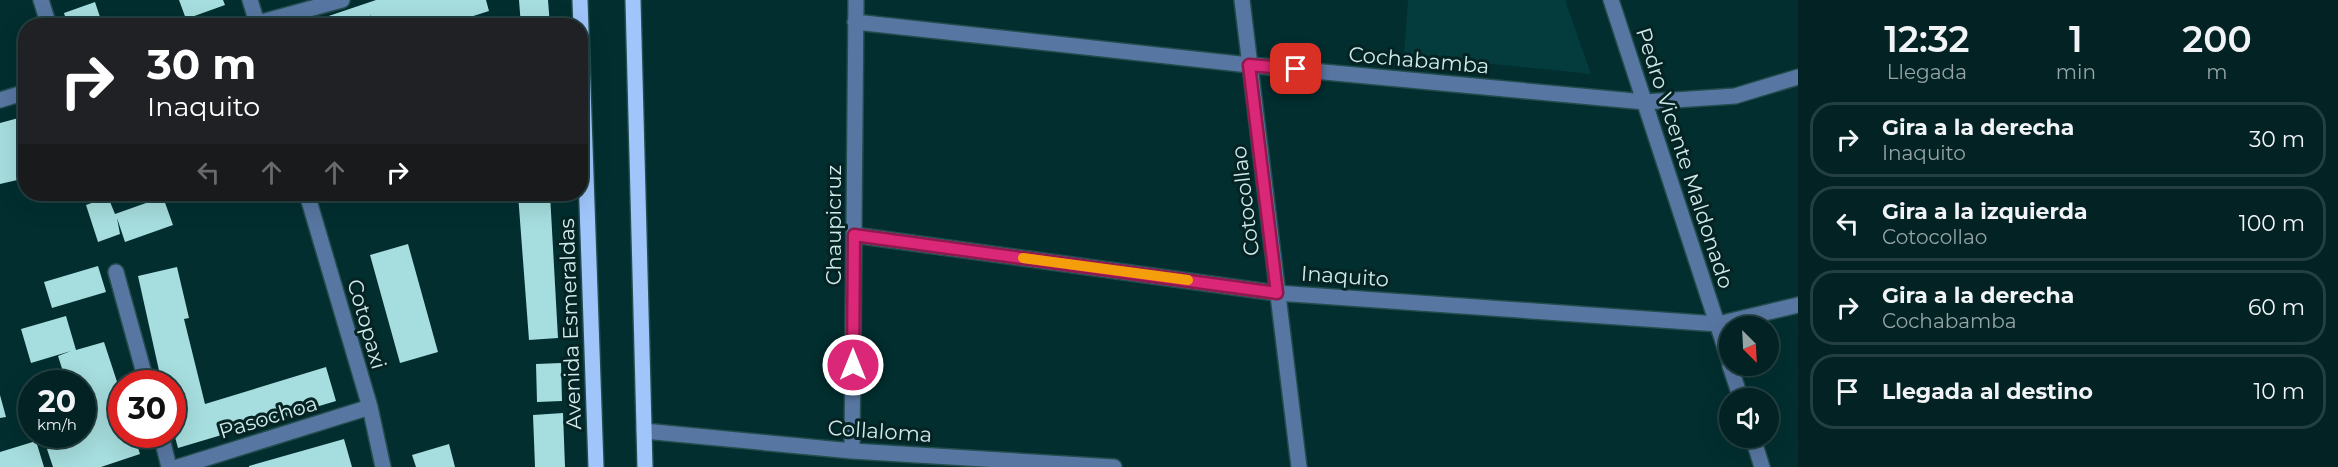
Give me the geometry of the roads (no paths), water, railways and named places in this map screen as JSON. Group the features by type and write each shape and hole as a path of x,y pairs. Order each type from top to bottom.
{"main road":[{"name":"Avenida Esmeraldas","path":"580,0 581,18"},
{"path":"633,0 645,467"},
{"name":"Avenida Esmeraldas","path":"587,201 596,467"}],"street":[{"path":"41,0 47,18"},
{"path":"250,0 253,18"},
{"path":"276,18 342,0"},
{"name":"Chaupicruz","path":"852,451 856,0"},
{"name":"Cotocollao","path":"1242,0 1299,467"},
{"name":"Pedro Vicente Maldonado","path":"1611,0 1719,327"},
{"name":"Cochabamba","path":"855,22 1249,65 1645,102 1735,96 1798,77"},
{"path":"0,100 18,94"},
{"name":"Cotopaxi","path":"309,201 370,407 383,467"},
{"name":"Inaquito","path":"854,235 1277,293 1718,324 1798,305"},
{"path":"116,272 143,370"},
{"name":"Pasochoa","path":"178,467 370,407"},
{"name":"Collaloma","path":"644,430 992,463 1114,467"},
{"path":"165,448 170,467"},
{"path":"1756,448 1762,467"}]}
